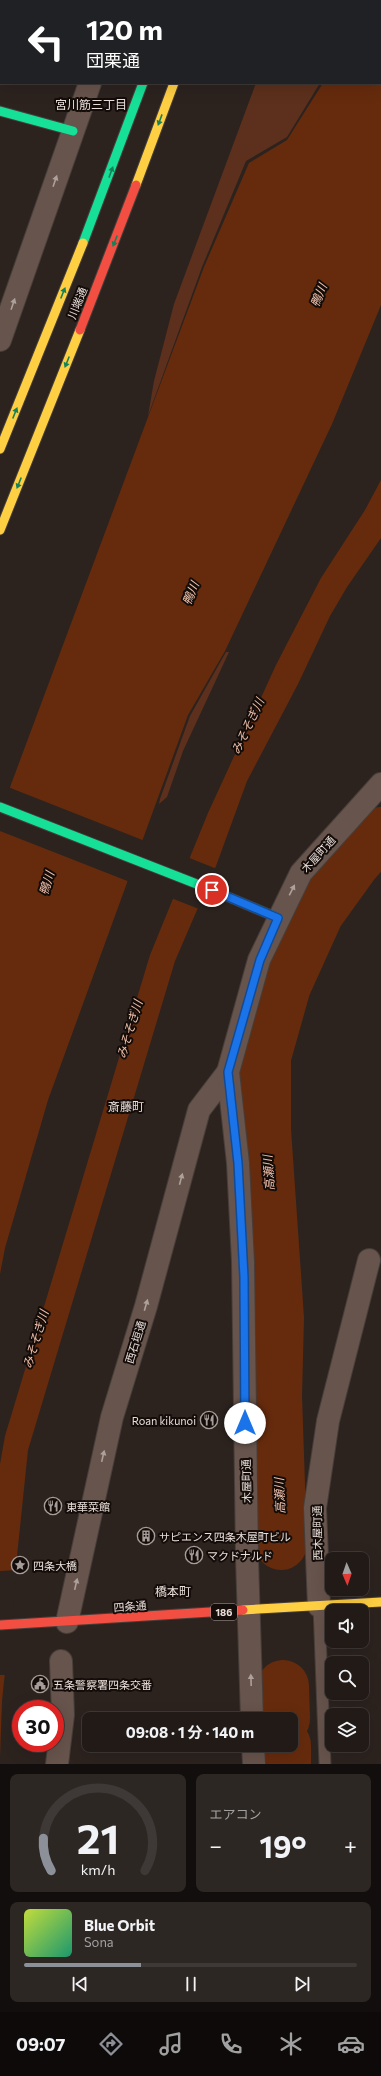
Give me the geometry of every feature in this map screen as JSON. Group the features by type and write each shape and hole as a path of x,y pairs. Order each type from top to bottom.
{"street":[{"path":"0,340 90,84"},
{"name":"川端通","path":"0,449 97,208 143,84"},
{"name":"川端通","path":"0,530 124,218 174,84"},
{"path":"0,111 73,131"},
{"name":"木屋町通","path":"252,1712 248,1610 243,1262 238,1163 228,1072 260,960 278,918 301,873 381,784"},
{"path":"0,807 212,890 278,918"},
{"name":"西石垣通","path":"68,1622 112,1417 146,1306 199,1110 228,1072"},
{"name":"西木屋町通","path":"319,1606 315,1508 328,1421 369,1260"},
{"name":"四条通","path":"0,1625 381,1602"},
{"path":"57,1764 63,1715 61,1661"},
{"path":"253,1752 254,1764"}],"lane":[{"name":"西木屋町通","path":"319,1606 325,1764"}],"shaded area":[{"path":"256,84 319,84 287,137 246,161 202,267 148,416 154,381 174,304"},
{"path":"226,652 229,652 183,751 167,797 159,804 190,716"}],"water":[{"name":"鴨川","path":"322,84 381,84 381,305 332,424 225,651 188,715 48,1100 5,1248 0,1274 0,814 204,267 249,163 287,140"},
{"name":"みそそぎ川","path":"381,480 381,538 347,587 330,616 298,684 247,781 216,866 175,961 28,1450 2,1701 0,1757 0,1464 5,1436 150,955 208,813 276,665 321,578 365,510"}],"pier":[{"path":"8,787 145,841 130,882 0,831 0,809"},
{"path":"187,857 217,869 199,909 171,898"},
{"name":"四条大橋","path":"17,1570 6,1675 0,1675 0,1571"}],"waterway":[{"name":"高瀬川","path":"281,1544 276,1396 278,1318 265,1130 265,1057 285,986 318,913 354,863 381,833"},
{"name":"高瀬川","path":"283,1686 284,1712"},
{"name":"高瀬川","path":"285,1752 285,1764"}],"traffic: fast":[{"path":"83,243 143,84"},
{"path":"0,111 73,131"},
{"path":"0,807 212,890 278,918"}],"traffic: slow":[{"path":"136,185 174,84"},
{"path":"0,449 83,243"},
{"path":"0,530 80,330"},
{"path":"243,1610 381,1602"}],"traffic: jam":[{"path":"80,330 136,185"},
{"path":"0,1625 243,1610"}],"place":[{"name":"Roan kikunoi","path":"209,1420"},
{"name":"東華菜館","path":"53,1506"},
{"name":"サピエンス四条木屋町ビル","path":"146,1536"},
{"name":"マクドナルド","path":"194,1555"},
{"name":"四条大橋","path":"20,1565"},
{"name":"五条警察署四条交番","path":"40,1684"}],"district":[{"name":"宮川筋三丁目","path":"91,104"},
{"name":"斎藤町","path":"126,1106"},
{"name":"橋本町","path":"173,1591"}],"route":[{"path":"212,890 278,918 260,960 228,1072 238,1163 244,1277 245,1423"}]}
